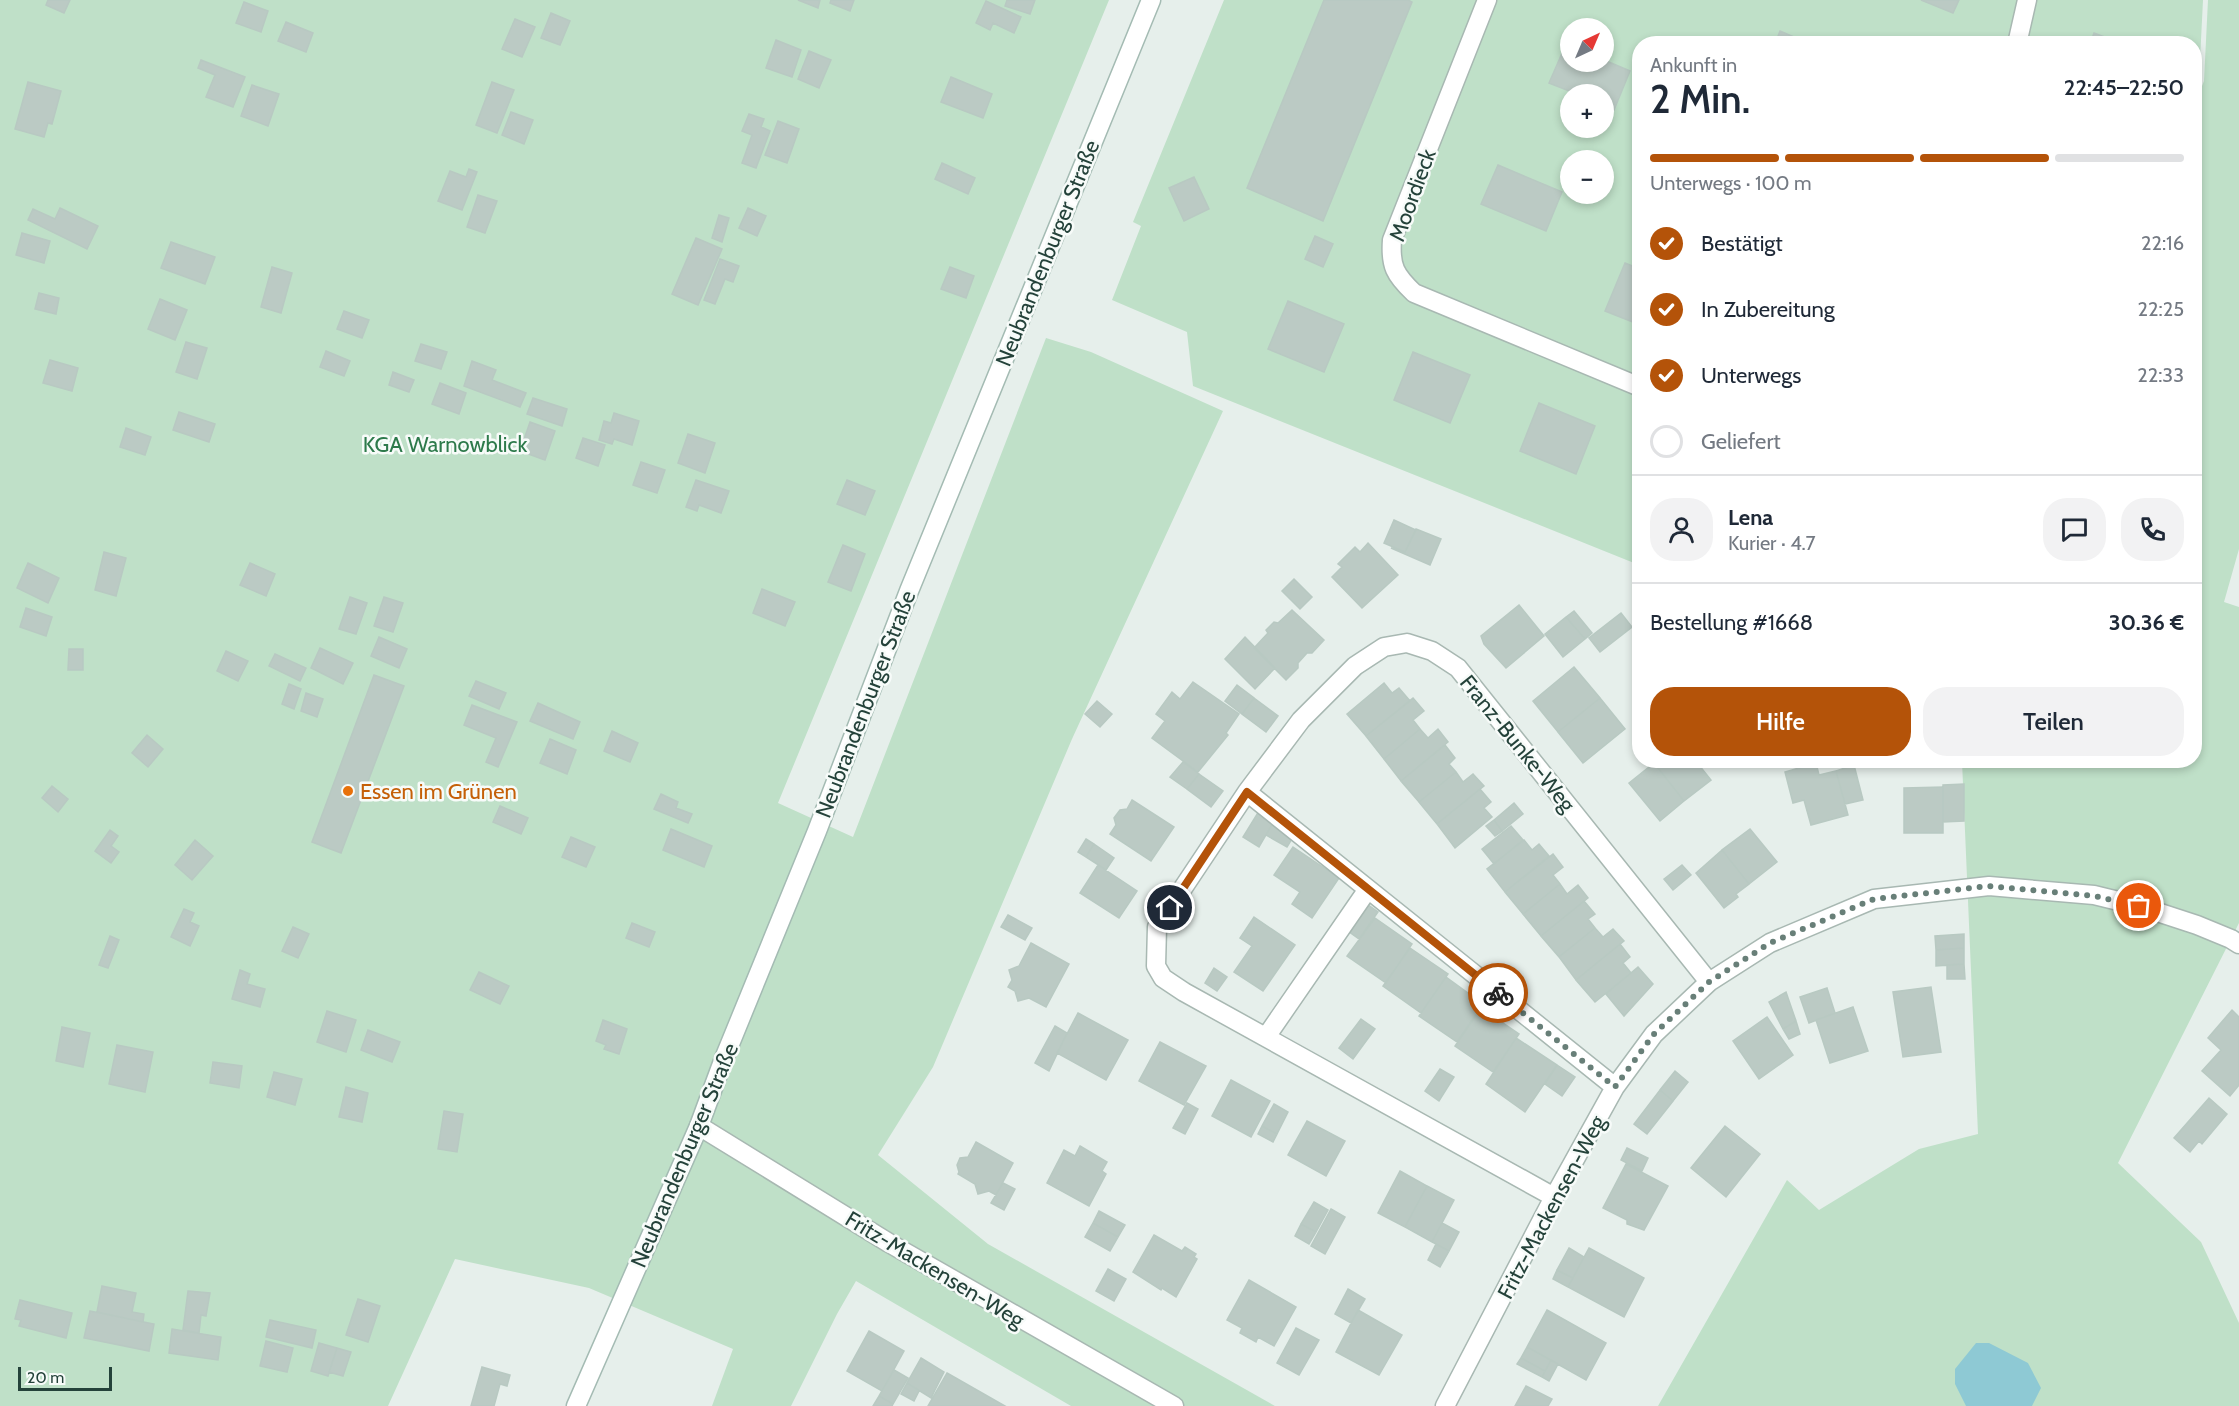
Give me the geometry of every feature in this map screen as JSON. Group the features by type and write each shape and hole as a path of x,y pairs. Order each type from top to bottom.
{"street":[{"name":"Neubrandenburger Straße","path":"576,1406 699,1126 909,591 1151,0"},
{"name":"Moordieck","path":"1487,0 1392,240 1391,256 1397,276 1414,293 1632,384"},
{"path":"2019,36 2027,0"},
{"name":"Franz-Bunke-Weg","path":"1554,1197 1175,987 1163,978 1156,966 1157,927 1247,792 1301,720 1355,666 1384,647 1407,643 1432,651 1458,668 1709,982"},
{"path":"1247,792 1615,1087"},
{"name":"Fritz-Mackensen-Weg","path":"1445,1406 1554,1197 1615,1087 1654,1034 1709,982 1770,943 1874,899 1989,886 2105,898 2139,906 2197,925 2239,944"},
{"path":"1266,1037 1368,889"},
{"name":"Fritz-Mackensen-Weg","path":"699,1126 898,1248 1174,1406"}],"green space":[{"name":"KGA Warnowblick","path":"0,0 1109,0 778,803 853,837 1046,338 1091,352 1223,411 1072,739 933,1067 878,1155 988,1244 1275,1406 1071,1406 856,1281 791,1406 712,1406 733,1349 589,1288 455,1259 388,1406 0,1406"},
{"path":"1224,0 2203,0 2201,36 1632,36 1632,562 1193,386 1187,332 1112,300 1141,226 1133,222"},
{"path":"2208,0 2239,0 2239,549 2224,602 2239,607 2239,923 2118,1163 2201,1242 2239,1323 2239,1406 1658,1406 1787,1180 1819,1210 1919,1149 1978,1134 1962,768 2202,768 2202,86"}],"water":[{"path":"1976,1343 1989,1343 2028,1363 2041,1388 2032,1406 1966,1406 1955,1384 1955,1369"}],"building":[{"path":"48,0 70,0 64,13 46,5"},
{"path":"798,0 820,0 818,8"},
{"path":"831,0 854,0 850,11 830,3"},
{"path":"1007,0 1035,0 1030,14 1005,6"},
{"path":"1324,0 1408,0 1412,2 1323,221 1247,188"},
{"path":"1921,0 1959,0 1953,13"},
{"path":"986,1 1021,17 1014,33 993,23 990,30 976,23"},
{"path":"244,2 268,11 261,32 236,23"},
{"path":"551,13 570,21 560,45 541,38"},
{"path":"515,19 535,27 522,57 502,49"},
{"path":"286,22 313,33 306,52 278,41"},
{"path":"1780,31 1792,36 1778,36"},
{"path":"776,40 801,50 792,77 766,68"},
{"path":"809,51 831,60 819,88 798,79"},
{"path":"1560,58 1560,72 1614,72 1614,64 1630,71 1614,110 1614,84 1560,84 1560,87 1549,83"},
{"path":"201,60 245,77 233,107 206,97 215,75 198,68"},
{"path":"951,77 992,94 983,118 941,102"},
{"path":"28,82 61,91 52,124 48,123 44,137 15,129"},
{"path":"492,82 514,90 497,133 476,125"},
{"path":"252,85 279,94 268,126 241,116"},
{"path":"511,112 533,120 524,144 502,135"},
{"path":"749,114 764,119 761,127 770,131 756,168 742,163 752,135 742,131"},
{"path":"778,121 799,129 787,163 765,155"},
{"path":"942,163 975,178 968,194 935,179"},
{"path":"1498,165 1560,191 1560,197 1546,231 1481,204"},
{"path":"469,169 477,172 462,210 438,201 450,171 466,177"},
{"path":"1194,177 1209,209 1184,221 1169,188"},
{"path":"478,195 497,201 485,233 467,227"},
{"path":"60,208 98,226 87,249 28,220 33,209 55,219"},
{"path":"748,208 766,216 757,236 739,228"},
{"path":"719,215 729,218 722,242 712,238"},
{"path":"22,233 50,241 44,263 16,255"},
{"path":"1315,236 1333,244 1323,267 1305,259"},
{"path":"696,238 722,249 698,305 672,294"},
{"path":"171,242 215,257 205,284 161,268"},
{"path":"720,259 739,266 733,282 725,279 715,304 704,300"},
{"path":"1625,263 1632,266 1632,322 1605,311"},
{"path":"272,267 292,273 281,313 261,307"},
{"path":"950,267 974,276 966,298 941,289"},
{"path":"39,293 59,298 56,314 35,309"},
{"path":"160,299 187,310 175,340 148,329"},
{"path":"1288,301 1344,324 1324,372 1268,349"},
{"path":"344,311 369,320 362,338 337,329"},
{"path":"186,342 207,348 197,379 176,372"},
{"path":"421,344 447,352 441,369 415,361"},
{"path":"326,351 350,361 344,376 320,367"},
{"path":"1413,352 1470,375 1450,423 1394,400"},
{"path":"50,360 78,368 72,391 43,383"},
{"path":"472,361 496,370 492,380 526,393 520,407 464,386"},
{"path":"393,372 414,380 409,392 389,385"},
{"path":"440,383 466,393 459,414 432,404"},
{"path":"533,398 567,409 562,426 527,414"},
{"path":"1539,403 1595,426 1576,474 1520,451"},
{"path":"179,412 215,424 209,442 173,430"},
{"path":"614,413 639,421 632,445 614,439 612,444 599,440 604,421 611,423"},
{"path":"530,422 555,431 545,460 520,451"},
{"path":"126,428 151,437 145,455 120,447"},
{"path":"688,434 715,443 705,473 678,463"},
{"path":"583,438 605,445 598,466 576,458"},
{"path":"641,462 665,470 657,493 633,485"},
{"path":"696,480 729,491 721,513 699,505 697,511 686,507"},
{"path":"847,480 875,491 865,515 837,504"},
{"path":"1394,520 1416,530 1405,552 1384,543"},
{"path":"1416,529 1441,539 1430,565 1391,548 1405,552"},
{"path":"1368,543 1398,575 1362,608 1332,577 1342,567 1338,564 1355,547 1360,552"},
{"path":"843,545 865,554 851,591 828,582"},
{"path":"104,552 126,558 116,596 95,590"},
{"path":"28,563 59,578 48,603 17,588"},
{"path":"250,563 275,574 266,596 240,585"},
{"path":"1294,579 1312,597 1300,609 1282,591"},
{"path":"762,589 795,602 785,626 753,613"},
{"path":"350,597 367,603 356,634 339,629"},
{"path":"384,597 403,603 393,632 374,626"},
{"path":"1519,605 1544,636 1506,668 1484,644 1481,636"},
{"path":"26,608 52,617 46,636 20,627"},
{"path":"1292,610 1324,640 1312,653 1307,653 1298,663 1298,668 1286,680 1254,648 1268,633 1266,630 1274,622 1278,623"},
{"path":"1574,611 1592,633 1585,639 1566,617"},
{"path":"1621,613 1632,627 1600,652 1589,638"},
{"path":"1566,617 1585,639 1563,657 1545,634"},
{"path":"379,637 407,649 399,668 371,656"},
{"path":"1245,637 1275,668 1255,689 1225,659"},
{"path":"320,648 353,663 343,684 311,668"},
{"path":"69,649 83,649 83,670 68,670"},
{"path":"226,651 248,661 238,681 217,671"},
{"path":"275,654 306,668 300,681 269,666"},
{"path":"1574,667 1600,698 1558,732 1533,701"},
{"name":"Essen im Grünen","path":"374,675 404,686 341,853 312,842"},
{"path":"476,681 506,693 499,709 469,696"},
{"path":"1193,682 1239,714 1226,733 1228,735 1198,772 1152,738 1165,721 1156,714 1172,692 1180,699"},
{"path":"1384,683 1392,693 1399,688 1410,701 1366,736 1347,714"},
{"path":"289,684 301,689 294,709 282,704"},
{"path":"1237,685 1254,698 1242,714 1225,701"},
{"path":"306,693 323,699 317,717 301,711"},
{"path":"1254,698 1278,716 1266,732 1242,714"},
{"path":"1413,698 1424,711 1413,720 1420,729 1384,759 1366,736"},
{"path":"1600,698 1625,729 1583,763 1558,732"},
{"path":"1097,701 1112,714 1100,727 1085,714"},
{"path":"538,703 580,722 573,739 530,721"},
{"path":"472,705 517,722 498,767 486,762 496,738 464,725"},
{"path":"1420,729 1428,738 1438,729 1448,742 1401,781 1384,759"},
{"path":"612,731 638,743 630,762 604,751"},
{"path":"147,735 163,749 148,767 132,753"},
{"path":"550,739 576,750 567,774 540,763"},
{"path":"1445,745 1455,758 1449,764 1456,772 1419,802 1401,781"},
{"path":"1183,762 1199,774 1187,789 1170,777"},
{"path":"1648,768 1658,768 1684,801 1660,821 1629,783"},
{"path":"1658,768 1701,768 1711,780 1684,801"},
{"path":"1799,768 1817,768 1819,775 1836,771 1848,815 1811,825 1804,800 1793,803 1785,772"},
{"path":"1855,768 1863,800 1845,804 1836,771"},
{"path":"1456,772 1463,782 1473,774 1484,786 1437,824 1419,802"},
{"path":"1199,774 1223,791 1211,807 1187,789"},
{"path":"1964,784 1964,821 1943,822 1943,785"},
{"path":"52,786 68,799 58,812 42,798"},
{"path":"1943,787 1943,833 1904,833 1904,788"},
{"path":"1480,789 1491,802 1484,808 1492,817 1455,848 1437,824"},
{"path":"661,794 678,802 676,808 692,814 688,823 654,809"},
{"path":"1132,800 1174,827 1151,861 1110,834 1116,825 1114,818 1120,810 1127,809"},
{"path":"1514,803 1523,814 1502,831 1494,820"},
{"path":"500,806 528,818 521,834 493,822"},
{"path":"1259,811 1274,821 1259,847 1243,837"},
{"path":"1494,820 1502,831 1495,836 1486,826"},
{"path":"1274,821 1295,834 1287,847 1266,835"},
{"path":"1511,826 1523,840 1494,864 1482,849"},
{"path":"671,829 712,846 704,867 663,850"},
{"path":"1750,829 1777,862 1749,884 1722,850"},
{"path":"110,830 118,836 111,846 119,852 111,863 95,851"},
{"path":"571,837 595,847 586,867 562,857"},
{"path":"1086,839 1094,844 1086,857 1078,852"},
{"path":"195,840 213,856 192,880 175,865"},
{"path":"1524,840 1532,850 1539,844 1549,856 1505,892 1487,869"},
{"path":"1094,844 1114,858 1106,870 1086,857"},
{"path":"1293,847 1339,878 1312,918 1292,904 1300,892 1274,875"},
{"path":"1722,850 1749,884 1724,908 1696,873"},
{"path":"1553,854 1563,867 1553,875 1560,884 1523,914 1505,892"},
{"path":"1098,865 1137,891 1119,918 1080,893"},
{"path":"1682,865 1691,875 1673,890 1664,879"},
{"path":"1560,884 1567,894 1578,885 1588,898 1541,936 1523,914"},
{"path":"1584,901 1595,914 1588,919 1595,928 1559,957 1541,936"},
{"path":"1367,904 1378,912 1359,939 1348,931"},
{"path":"184,909 194,913 190,922 199,926 190,946 171,937"},
{"path":"1008,915 1032,928 1025,940 1001,927"},
{"path":"1254,917 1295,945 1263,991 1234,972 1252,946 1240,938"},
{"path":"1375,918 1412,944 1386,983 1347,956"},
{"path":"632,923 655,932 649,947 626,938"},
{"path":"293,927 309,934 298,958 282,951"},
{"path":"1595,928 1603,937 1613,929 1624,941 1576,980 1559,957"},
{"path":"1964,934 1964,948 1936,950 1935,936"},
{"path":"110,936 119,940 108,968 99,965"},
{"path":"1031,943 1069,964 1046,1007 1029,998 1018,1001 1015,991 1008,987 1012,980 1009,970 1019,966"},
{"path":"1620,944 1630,957 1623,963 1631,973 1595,1002 1576,980"},
{"path":"1410,948 1448,974 1421,1013 1383,986"},
{"path":"1964,948 1964,964 1936,966 1936,950"},
{"path":"1964,964 1965,979 1947,979 1947,965"},
{"path":"1638,967 1653,984 1624,1016 1606,994"},
{"path":"1214,968 1227,977 1217,991 1205,983"},
{"path":"240,970 250,974 247,984 265,989 260,1007 232,999"},
{"path":"479,972 509,986 500,1004 470,990"},
{"path":"1446,977 1483,1004 1457,1042 1419,1016"},
{"path":"1931,987 1941,1052 1903,1057 1893,992"},
{"path":"1827,988 1835,1013 1809,1023 1800,997"},
{"path":"1786,992 1796,1021 1783,1029 1769,1002"},
{"path":"1853,1007 1868,1051 1830,1063 1816,1020"},
{"path":"1481,1008 1519,1034 1493,1072 1455,1046"},
{"path":"2232,1010 2239,1017 2239,1085 2230,1096 2202,1071 2221,1050 2208,1038"},
{"path":"327,1011 356,1020 346,1052 317,1042"},
{"path":"1078,1013 1128,1040 1106,1080 1057,1053"},
{"path":"1767,1017 1793,1055 1759,1079 1733,1041"},
{"path":"1361,1019 1375,1029 1353,1059 1339,1048"},
{"path":"603,1020 627,1029 619,1054 604,1049 606,1045 596,1041"},
{"path":"1796,1021 1800,1034 1789,1039 1783,1029"},
{"path":"1055,1026 1067,1033 1049,1071 1035,1063"},
{"path":"62,1027 90,1033 83,1067 56,1061"},
{"path":"368,1030 400,1042 392,1062 361,1050"},
{"path":"1516,1038 1557,1065 1525,1112 1486,1084"},
{"path":"1160,1042 1206,1066 1184,1105 1139,1081"},
{"path":"117,1045 153,1052 145,1092 109,1084"},
{"path":"213,1062 242,1066 239,1088 210,1083"},
{"path":"1557,1065 1575,1077 1562,1096 1545,1084"},
{"path":"1440,1069 1454,1077 1439,1101 1425,1091"},
{"path":"1675,1071 1688,1082 1673,1101 1660,1090"},
{"path":"274,1072 302,1079 295,1105 267,1097"},
{"path":"1231,1080 1270,1101 1251,1137 1212,1116"},
{"path":"346,1087 368,1093 362,1122 339,1117"},
{"path":"1660,1090 1673,1101 1647,1134 1634,1124"},
{"path":"2209,1098 2227,1114 2202,1144 2199,1141 2190,1152 2174,1138"},
{"path":"1187,1103 1198,1109 1185,1134 1173,1128"},
{"path":"1274,1104 1288,1112 1277,1134 1262,1126"},
{"path":"444,1111 463,1114 457,1152 438,1149"},
{"path":"1307,1121 1345,1141 1326,1176 1288,1155"},
{"path":"1262,1126 1277,1134 1273,1142 1258,1134"},
{"path":"1725,1126 1760,1154 1726,1197 1691,1168"},
{"path":"976,1142 1013,1163 996,1195 989,1191 978,1194 975,1184 958,1174 957,1165 960,1158 968,1157"},
{"path":"1080,1146 1107,1162 1102,1171 1106,1174 1089,1206 1047,1183 1064,1150 1075,1156"},
{"path":"1627,1148 1648,1158 1642,1171 1621,1160"},
{"path":"1626,1164 1668,1186 1644,1230 1627,1224 1627,1220 1603,1208"},
{"path":"1400,1171 1427,1186 1405,1227 1378,1213"},
{"path":"1003,1183 1015,1189 1004,1210 991,1203"},
{"path":"1427,1186 1454,1200 1432,1242 1405,1227"},
{"path":"1314,1202 1328,1210 1316,1232 1301,1224"},
{"path":"1331,1209 1345,1217 1325,1254 1311,1246"},
{"path":"1099,1211 1125,1225 1118,1237 1093,1223"},
{"path":"1093,1223 1118,1237 1110,1251 1085,1237"},
{"path":"1442,1223 1459,1232 1449,1251 1432,1242"},
{"path":"1301,1224 1316,1232 1309,1244 1295,1236"},
{"path":"1154,1235 1182,1251 1185,1247 1196,1254 1194,1257 1197,1259 1176,1297 1133,1272"},
{"path":"1436,1244 1449,1251 1440,1267 1428,1260"},
{"path":"1569,1248 1584,1257 1573,1278 1557,1270"},
{"path":"1589,1248 1644,1278 1624,1317 1568,1287"},
{"path":"1108,1269 1126,1279 1114,1301 1096,1291"},
{"path":"1557,1270 1573,1278 1568,1287 1553,1279"},
{"path":"1249,1280 1296,1307 1274,1346 1258,1337 1256,1342 1240,1333 1242,1328 1227,1320"},
{"path":"102,1286 136,1293 132,1312 144,1314 143,1322 97,1312"},
{"path":"1348,1289 1365,1299 1351,1323 1335,1314"},
{"path":"188,1291 210,1293 206,1316 201,1315 199,1333 183,1330"},
{"path":"358,1299 380,1306 368,1342 346,1335"},
{"path":"20,1300 72,1313 66,1338 19,1326 21,1320 15,1319"},
{"path":"1358,1310 1402,1335 1379,1375 1336,1352"},
{"path":"1547,1310 1606,1343 1586,1380 1527,1347"},
{"path":"90,1311 154,1324 149,1351 84,1338"},
{"path":"270,1320 316,1330 312,1348 266,1337"},
{"path":"1296,1328 1319,1340 1299,1375 1277,1363"},
{"path":"172,1329 221,1337 218,1360 169,1353"},
{"path":"869,1331 904,1351 882,1391 847,1371"},
{"path":"266,1341 293,1348 287,1372 260,1366"},
{"path":"319,1343 337,1348 328,1376 311,1371"},
{"path":"1527,1347 1551,1360 1545,1371 1521,1358"},
{"path":"337,1348 351,1352 343,1376 329,1372"},
{"path":"921,1358 944,1372 931,1398 907,1383"},
{"path":"1521,1358 1545,1371 1542,1377 1517,1364"},
{"path":"1551,1360 1558,1364 1549,1381 1542,1377"},
{"path":"482,1367 510,1375 507,1386 500,1384 494,1406 471,1406"},
{"path":"894,1370 908,1378 893,1404 879,1396"},
{"path":"947,1373 1005,1406 928,1406"},
{"path":"907,1383 919,1391 914,1401 901,1394"},
{"path":"1526,1386 1552,1399 1548,1406 1515,1406"},
{"path":"879,1396 893,1404 892,1406 873,1406"}],"way so far":[{"path":"1498,993 1615,1087 1654,1034 1709,982 1770,943 1874,899 1989,886 2094,896 2139,906"}],"place":[{"name":"Essen im Grünen","path":"348,791"}],"route":[{"path":"1170,908 1247,792 1498,993"}]}
